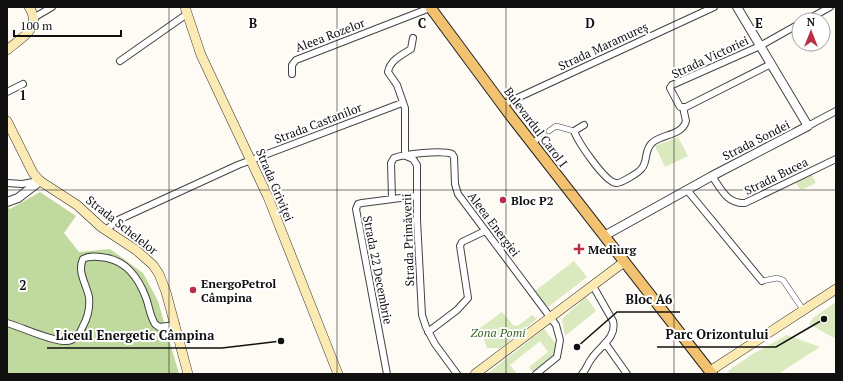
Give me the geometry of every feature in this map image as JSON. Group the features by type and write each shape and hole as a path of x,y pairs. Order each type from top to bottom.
{"main road":[{"path":"7,50 33,27 35,17 29,7"},
{"name":"Bulevardul Carol I","path":"430,8 502,104 536,140 604,236 711,373"},
{"name":"Strada Griviței","path":"186,10 201,55 252,160 338,374"},
{"path":"7,121 33,173 40,181"},
{"name":"Strada Schelelor","path":"40,181 77,205 106,230 136,250 153,265 162,282 176,325 188,374"},
{"path":"475,374 552,318 624,262"},
{"path":"711,373 836,289"}],"street":[{"path":"35,17 52,7"},
{"name":"Strada Maramureș","path":"502,104 714,7"},
{"path":"737,7 808,126"},
{"path":"821,12 830,7"},
{"name":"Aleea Rozelor","path":"292,74 292,65 296,60 430,8"},
{"path":"120,61 186,10"},
{"path":"760,46 791,29"},
{"path":"392,198 392,160 396,157 405,155 406,110 402,103 397,85 389,75 389,68 397,58 411,49 413,38"},
{"name":"Strada Victoriei","path":"683,108 677,104 670,88 672,85 760,46"},
{"path":"549,131 556,126 574,132 586,153 600,170 612,182 619,183 641,170 645,164 648,148 652,143 682,128 686,121 683,108 771,64"},
{"path":"7,92 23,84"},
{"name":"Strada Castanilor","path":"106,230 118,220 252,160 402,103"},
{"name":"Strada Sondei","path":"604,236 712,176 836,111"},
{"path":"574,132 584,125"},
{"name":"Aleea Energiei","path":"405,155 452,154 454,158 458,194 552,318 559,334 560,347 557,357 536,374"},
{"name":"Strada Primăverii","path":"405,155 416,162 416,196 422,315 428,332 457,374"},
{"name":"Strada Bucea","path":"712,176 726,197 734,202 745,203 836,159"},
{"path":"7,183 22,184 40,181"},
{"path":"7,202 18,198 40,181"},
{"path":"687,190 762,281 777,278 783,280 804,310"},
{"name":"Strada 22 Decembrie","path":"387,374 356,209 358,204 362,203 416,196"},
{"path":"428,332 466,302 468,294 460,246 462,242 485,231"},
{"path":"7,323 56,340 72,340 82,329 87,318 89,306 89,297 80,265 83,258 95,256 123,264 132,272 140,286 155,324 166,327 176,325"},
{"path":"582,374 586,370 591,358 612,334 614,327 613,321 593,286"},
{"path":"605,343 626,374"}],"green space":[{"path":"678,137 688,156 665,167 655,146"},
{"path":"811,174 816,183 801,190 795,182"},
{"path":"40,192 76,216 64,233 79,252 110,249 143,273 158,301 179,374 7,374 7,206 10,209"},
{"name":"Zona Pomi","path":"574,261 587,277 548,307 535,291"},
{"path":"586,297 596,311 565,336 562,319"},
{"path":"836,302 836,339 809,324 813,318"},
{"name":"Zona Pomi","path":"502,312 514,326 519,325 532,315 537,319 500,348 487,348 480,328"},
{"path":"544,329 557,345 557,354 534,373 529,367 548,352 540,341 510,365 517,374 487,374"},
{"path":"787,335 820,347 778,374 731,374 728,371 751,355"}],"tunnel":[{"path":"539,138 549,131"}],"place":[{"name":"Bloc P2","path":"503,200"},
{"name":"Mediurg","path":"579,249"},
{"name":"EnergoPetrol Câmpina","path":"193,290"},
{"name":"Parc Orizontului","path":"824,319"},
{"name":"Liceul Energetic Câmpina","path":"281,341"},
{"name":"Bloc A6","path":"577,347"}]}
